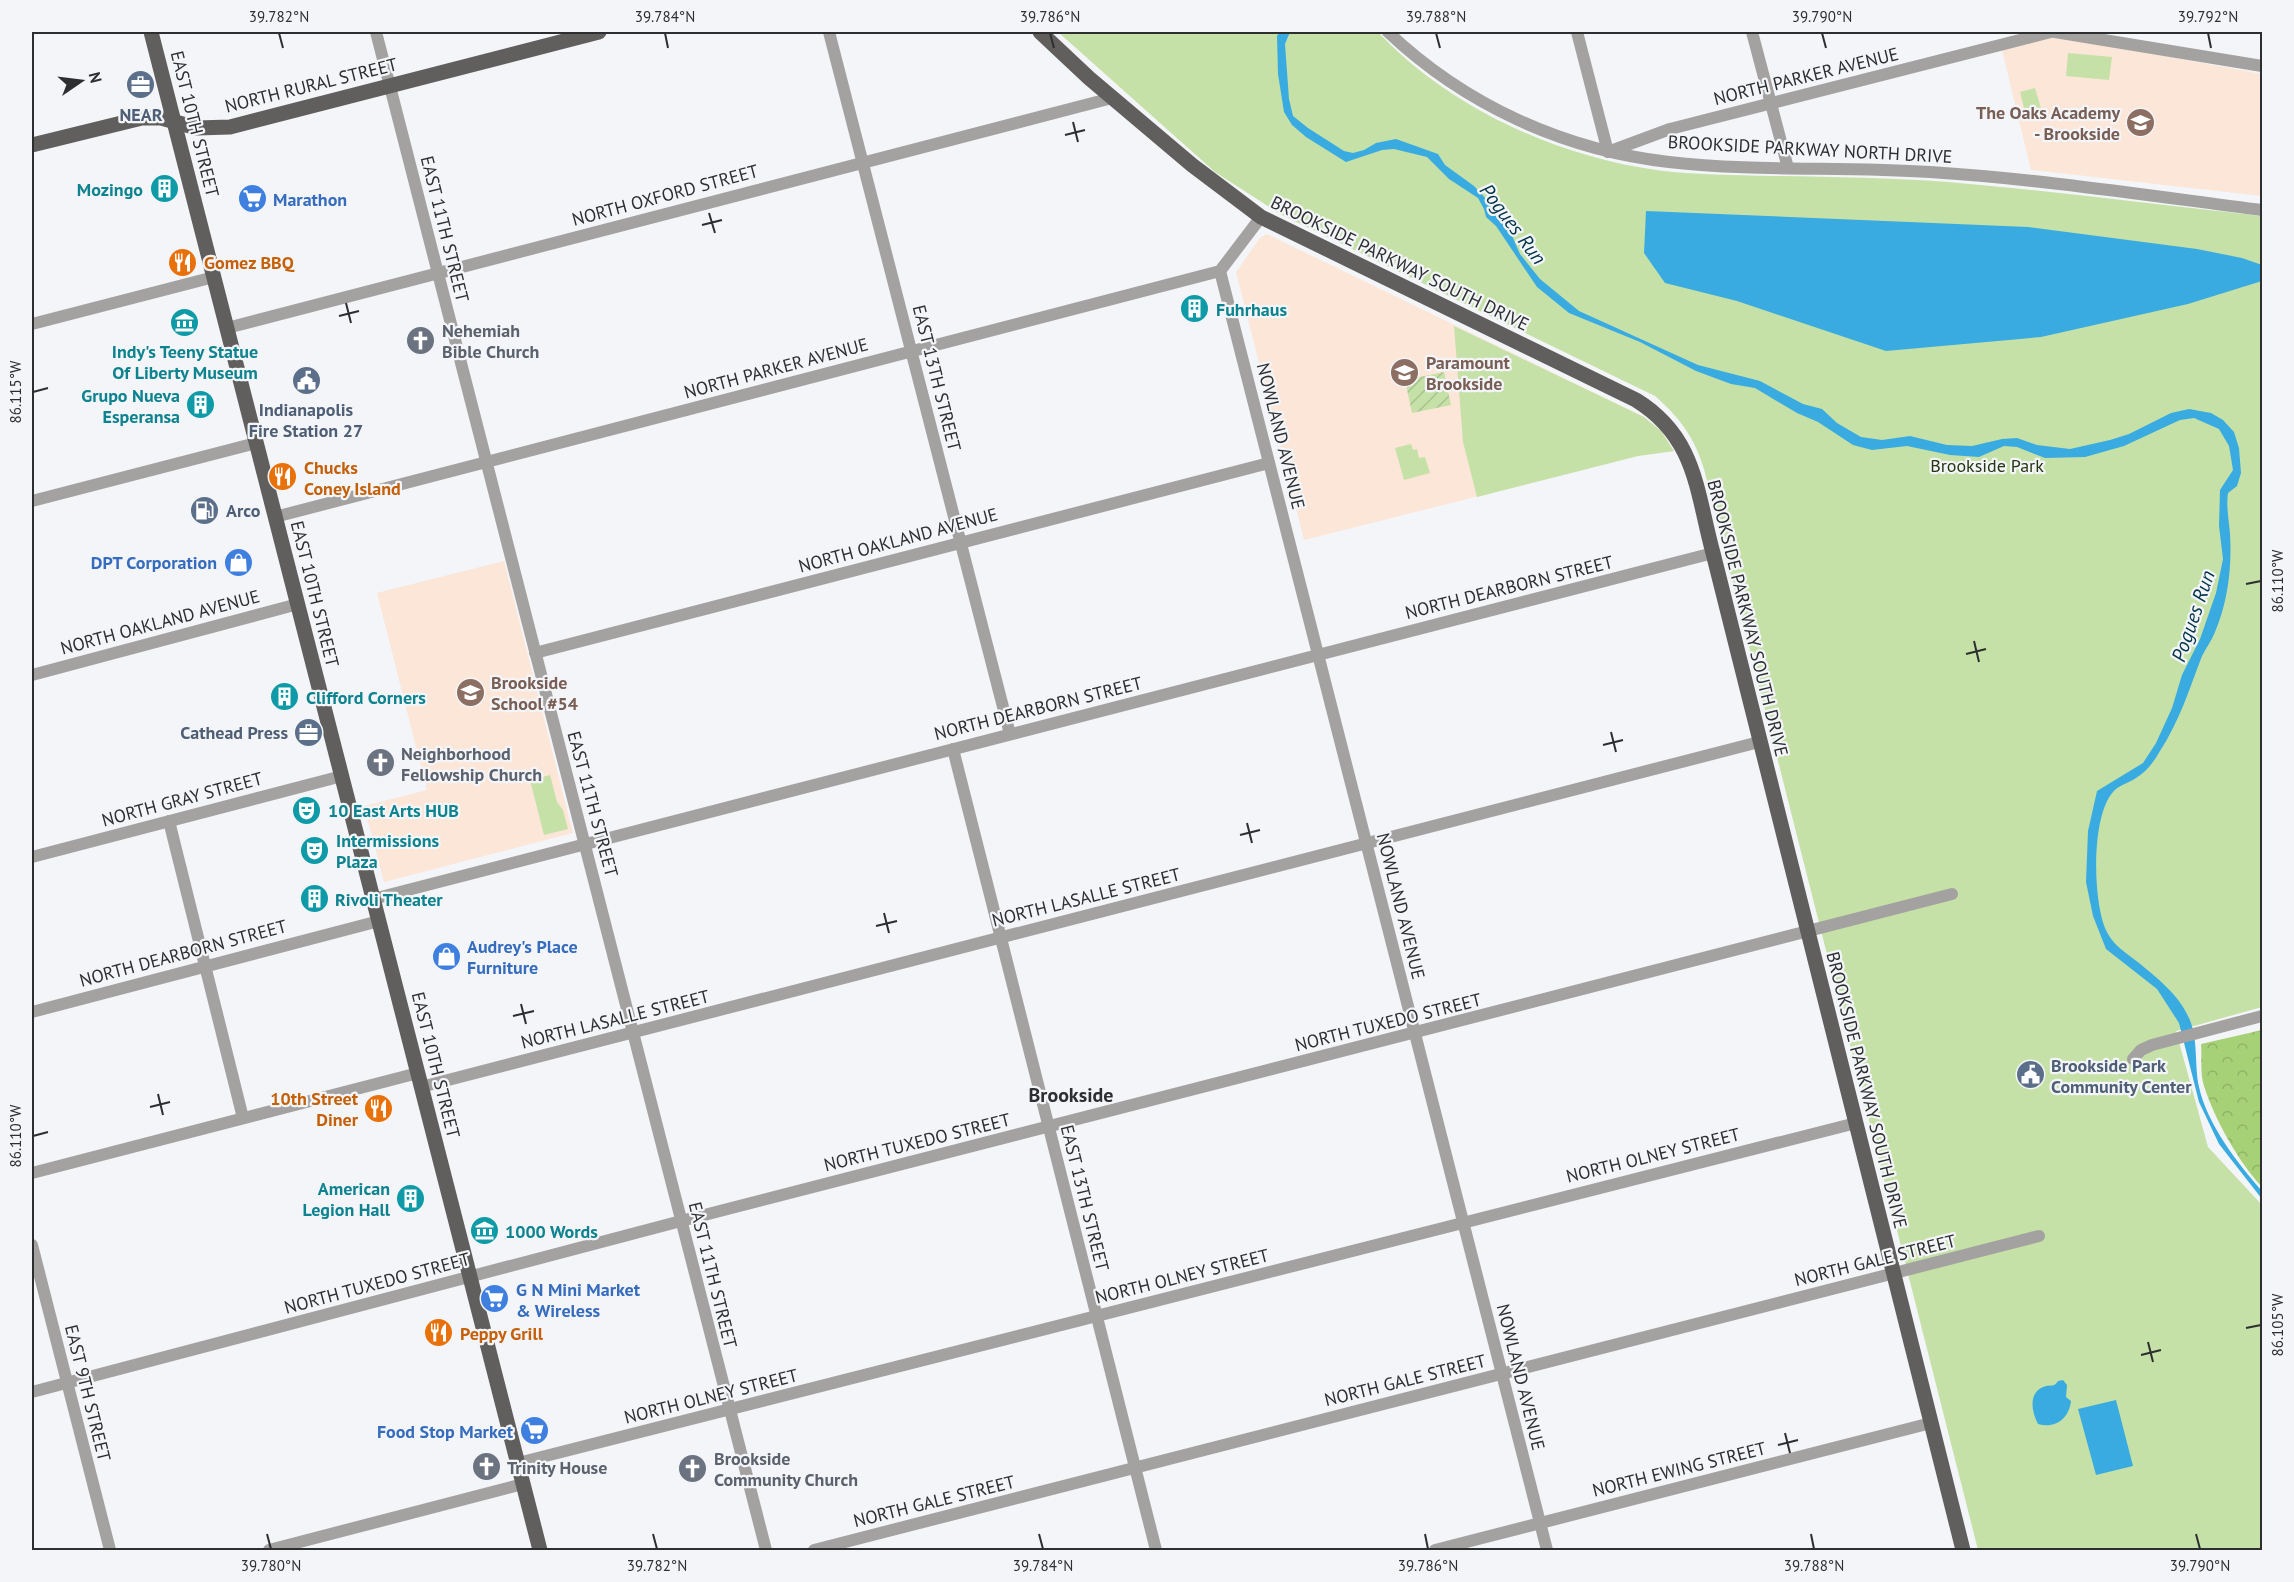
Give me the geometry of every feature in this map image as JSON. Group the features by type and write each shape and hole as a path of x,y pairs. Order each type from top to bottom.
{"main road":[{"name":"EAST 10TH STREET","path":"151,32 540,1551"},
{"name":"NORTH RURAL STREET","path":"32,145 142,118 161,118 197,128 224,128 599,32"},
{"name":"BROOKSIDE PARKWAY SOUTH DRIVE","path":"1040,32 1112,98 1192,165 1261,218 1650,408 1672,430 1684,450 1713,553 1963,1551"}],"street":[{"name":"EAST 11TH STREET","path":"376,32 766,1551"},
{"name":"EAST 13TH STREET","path":"829,32 1010,734"},
{"name":"BROOKSIDE PARKWAY NORTH DRIVE","path":"1388,32 1414,56 1503,114 1560,138 1608,152 1668,162 1919,171 1988,176 2262,210"},
{"path":"1577,32 1608,152"},
{"path":"1752,32 1788,168"},
{"name":"NORTH PARKER AVENUE","path":"1608,152 1670,129 2049,32 2262,66"},
{"name":"NORTH OXFORD STREET","path":"227,328 1112,98"},
{"path":"1220,271 1261,218"},
{"name":"NORTH PARKER AVENUE","path":"275,517 1220,271"},
{"name":"NOWLAND AVENUE","path":"1220,271 1547,1551"},
{"path":"32,324 214,277"},
{"path":"32,501 256,443"},
{"name":"NORTH OAKLAND AVENUE","path":"535,653 1269,463"},
{"name":"NORTH DEARBORN STREET","path":"373,898 1713,553"},
{"name":"NORTH OAKLAND AVENUE","path":"32,675 298,604"},
{"name":"NORTH LASALLE STREET","path":"32,1173 243,1118 633,1032 1759,742"},
{"name":"EAST 13TH STREET","path":"953,749 1156,1551"},
{"name":"NORTH GRAY STREET","path":"32,857 342,776"},
{"path":"169,821 243,1118"},
{"name":"NORTH TUXEDO STREET","path":"32,1392 681,1221 1952,894"},
{"name":"NORTH DEARBORN STREET","path":"32,1011 379,921"},
{"path":"2133,1059 2140,1050 2152,1045 2262,1016"},
{"name":"NORTH OLNEY STREET","path":"518,1463 1856,1123"},
{"name":"NORTH GALE STREET","path":"814,1551 2039,1236"},
{"name":"EAST 9TH STREET","path":"32,1245 110,1551"},
{"name":"NORTH EWING STREET","path":"1435,1551 1931,1423"},
{"path":"269,1551 523,1484"}],"shaded area":[{"name":"The Oaks Academy - Brookside","path":"2057,36 2262,74 2262,196 2031,170 2002,50"},
{"name":"Paramount Brookside","path":"1267,234 1644,417 1661,431 1674,451 1638,456 1304,540 1236,272 1260,238"},
{"name":"Brookside School #54","path":"504,561 573,833 384,882 364,806 427,790 377,593"}],"green space":[{"name":"Brookside Park","path":"1058,32 1378,32 1436,83 1505,124 1542,140 1618,163 1656,170 1699,174 1948,182 2262,216 2262,1007 2176,1031 2208,1147 2262,1205 2262,1550 1978,1550 1704,469 1696,447 1679,421 1655,396 1280,214 1215,172"},
{"path":"2068,53 2112,57 2109,80 2066,76"},
{"path":"2035,88 2043,115 2027,120 2020,92"},
{"path":"1454,326 1644,417 1661,431 1674,451 1638,456 1477,497 1463,442"},
{"path":"1444,372 1451,405 1412,413 1405,380"},
{"path":"1411,444 1413,450 1417,449 1419,458 1425,457 1430,473 1404,480 1395,448"},
{"path":"550,775 557,802 563,810 568,829 544,835 530,780"},
{"path":"2262,1030 2262,1187 2236,1153 2214,1112 2203,1081 2201,1044"}],"water":[{"path":"1280,32 1290,32 1285,44 1289,99 1293,116 1308,128 1344,151 1353,153 1376,143 1396,139 1438,154 1445,165 1474,186 1487,200 1497,218 1510,231 1520,254 1540,279 1579,311 1698,365 1760,381 1803,404 1822,409 1837,423 1861,437 1882,440 1910,436 1947,445 1972,446 2017,438 2037,445 2070,449 2129,434 2171,413 2189,409 2211,413 2223,420 2234,432 2239,448 2241,473 2237,486 2228,493 2230,571 2219,620 2167,739 2150,766 2133,780 2115,790 2106,804 2098,838 2096,878 2101,915 2111,939 2166,987 2184,1008 2194,1033 2199,1087 2203,1101 2224,1143 2262,1191 2262,1199 2219,1144 2199,1102 2179,1023 2157,989 2106,949 2093,916 2086,882 2088,831 2097,791 2143,763 2156,743 2172,708 2182,675 2200,639 2216,593 2223,559 2219,526 2220,490 2233,470 2229,446 2219,429 2194,418 2180,420 2124,446 2085,457 2045,458 2017,447 2004,446 1979,457 1950,455 1907,446 1872,450 1853,445 1818,422 1797,413 1755,388 1731,384 1696,371 1640,342 1569,313 1537,287 1496,226 1486,217 1478,198 1449,179 1427,157 1394,149 1382,150 1346,162 1306,137 1292,125 1284,112 1278,74 1277,36"},
{"path":"1646,211 2028,227 2197,249 2242,258 2262,265 2262,281 2188,304 2041,337 1886,351 1737,301 1665,283 1644,253"},
{"path":"2063,1380 2067,1385 2066,1397 2071,1401 2067,1413 2055,1424 2038,1424 2033,1408 2036,1392"},
{"path":"2116,1400 2133,1466 2096,1475 2078,1409"}],"place":[{"name":"NEAR","path":"141,85"},
{"name":"The Oaks Academy - Brookside","path":"2141,122"},
{"name":"Mozingo","path":"164,189"},
{"name":"Marathon","path":"252,199"},
{"name":"Gomez BBQ","path":"183,262"},
{"name":"Fuhrhaus","path":"1195,309"},
{"name":"Indy's Teeny Statue Of Liberty Museum","path":"185,322"},
{"name":"Nehemiah Bible Church","path":"421,340"},
{"name":"Paramount Brookside","path":"1405,372"},
{"name":"Indianapolis Fire Station 27","path":"306,380"},
{"name":"Grupo Nueva Esperansa","path":"201,405"},
{"name":"Chucks Coney Island","path":"283,477"},
{"name":"Arco","path":"205,510"},
{"name":"DPT Corporation","path":"238,562"},
{"name":"Brookside School #54","path":"470,692"},
{"name":"Clifford Corners","path":"285,697"},
{"name":"Cathead Press","path":"309,732"},
{"name":"Neighborhood Fellowship Church","path":"380,763"},
{"name":"10 East Arts HUB","path":"307,810"},
{"name":"Intermissions Plaza","path":"315,850"},
{"name":"Rivoli Theater","path":"314,899"},
{"name":"Audrey's Place Furniture","path":"446,956"},
{"name":"Brookside Park Community Center","path":"2030,1075"},
{"name":"10th Street Diner","path":"379,1108"},
{"name":"American Legion Hall","path":"411,1198"},
{"name":"1000 Words","path":"484,1231"},
{"name":"G N Mini Market & Wireless","path":"495,1299"},
{"name":"Peppy Grill","path":"439,1333"},
{"name":"Food Stop Market","path":"534,1431"},
{"name":"Trinity House","path":"486,1467"},
{"name":"Brookside Community Church","path":"693,1468"}],"district":[{"name":"Brookside","path":"1071,1095"}],"water label":[{"name":"Pogues Run","path":"1513,224"},
{"name":"Pogues Run","path":"2193,616"}]}
